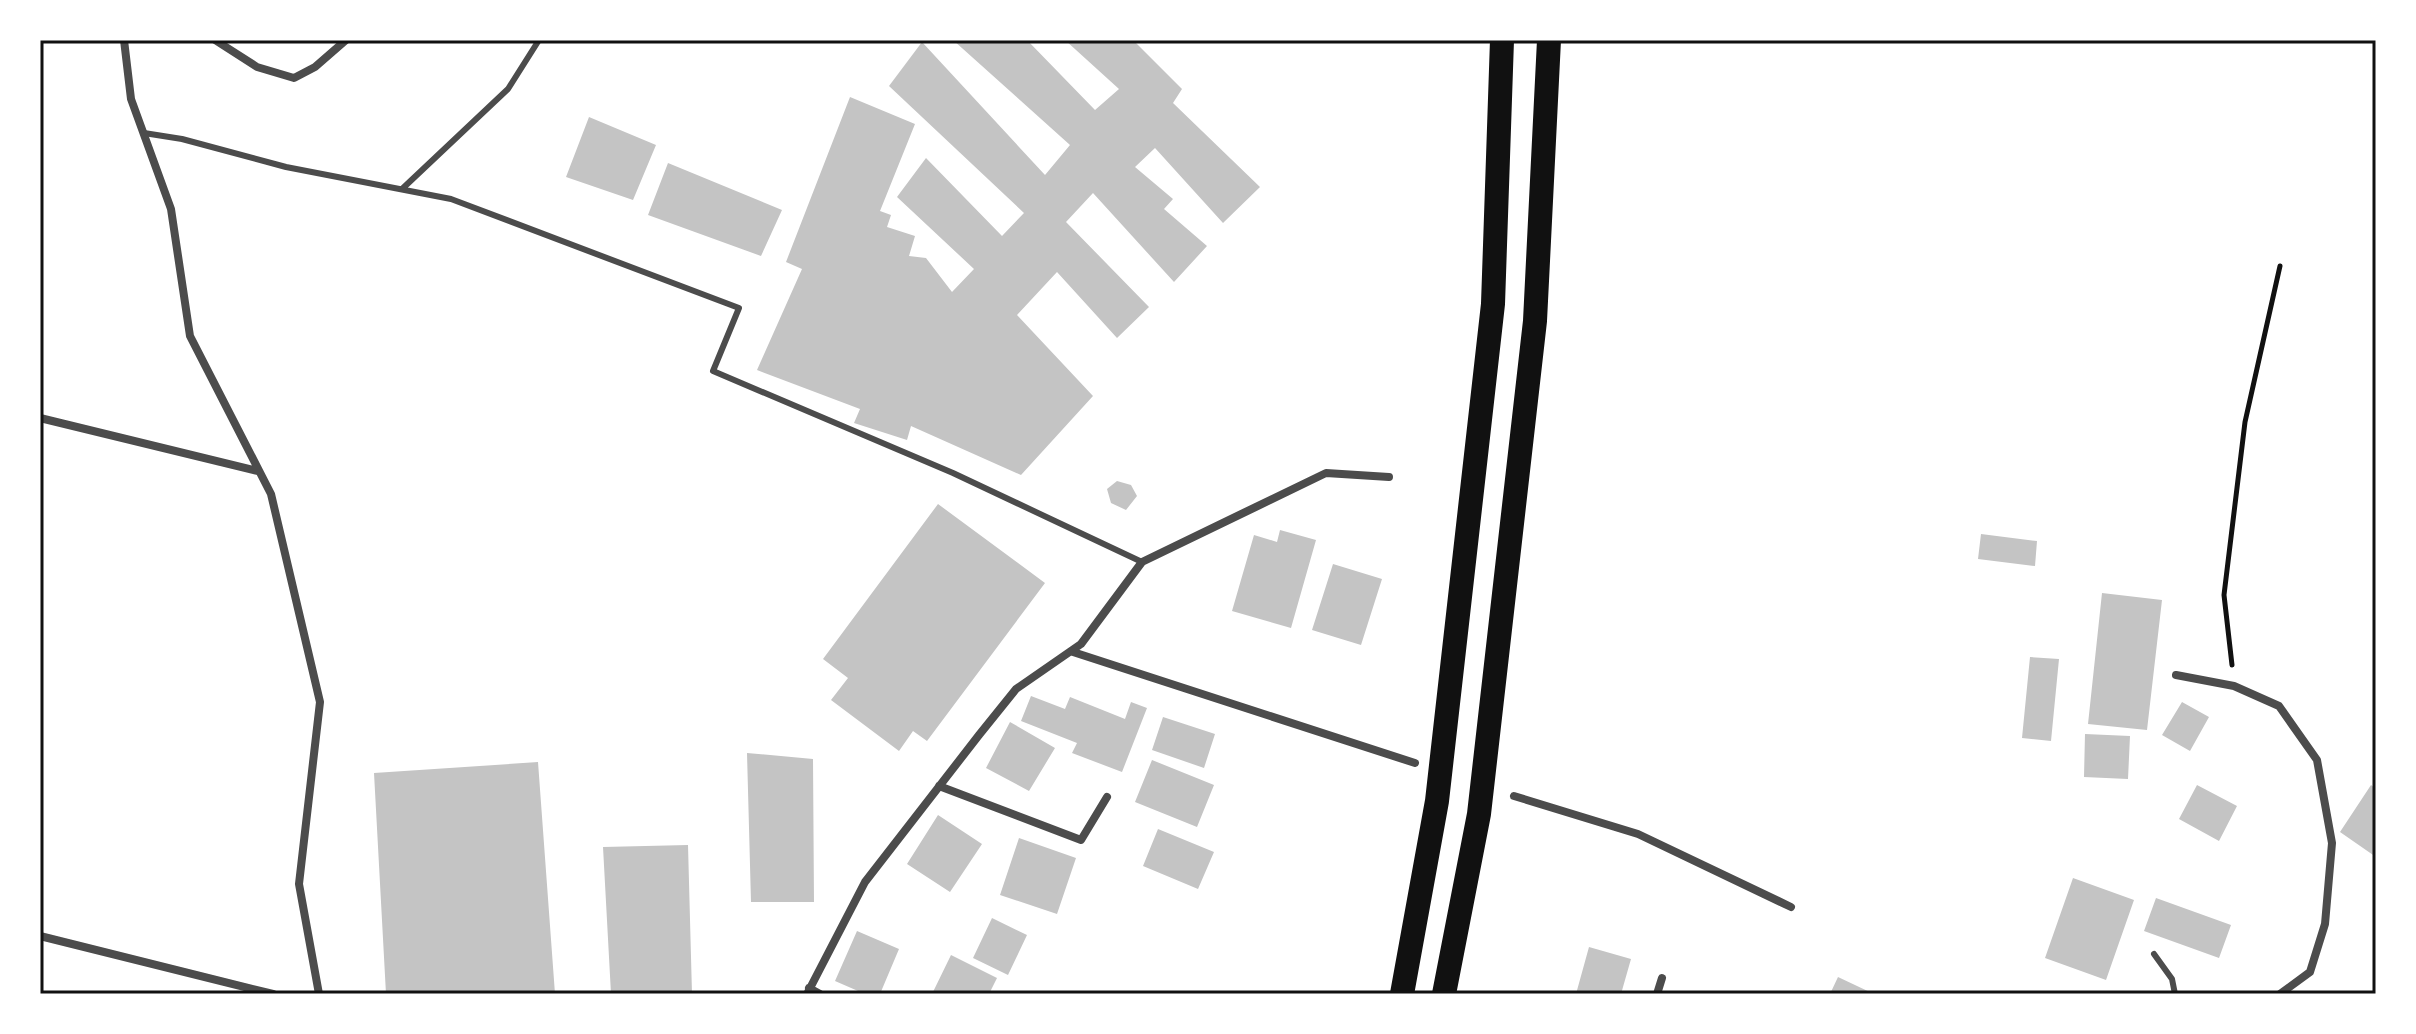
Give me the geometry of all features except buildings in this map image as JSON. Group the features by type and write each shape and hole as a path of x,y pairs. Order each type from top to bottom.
{"highway":[{"path":"1402,994 1437,801 1491,320 1502,40"},
{"path":"1444,994 1479,814 1535,321 1549,40"}],"street":[{"path":"124,40 131,99 171,209 190,336 271,494 320,702 299,884 319,994"},
{"path":"215,40 257,67 294,78 315,67 346,40"},
{"path":"40,418 258,471"},
{"path":"820,994 808,991 865,882 1016,689 1073,652 1142,562 1326,473 1389,477"},
{"path":"1073,652 1415,763"},
{"path":"2176,675 2234,686 2279,706 2317,760 2332,843 2325,924 2310,972 2280,994"},
{"path":"939,786 1081,840 1107,797"},
{"path":"1514,796 1638,834 1791,907"},
{"path":"40,936 273,994"},
{"path":"1657,994 1662,978"}],"lane":[{"path":"402,189 508,89 539,40"},
{"path":"144,133 182,139 286,167 451,199 739,308 713,371 953,473 1142,562"},
{"path":"2154,954 2172,979 2175,994"}],"path":[{"path":"2234,686 2224,595 2245,422 2280,266"}]}
